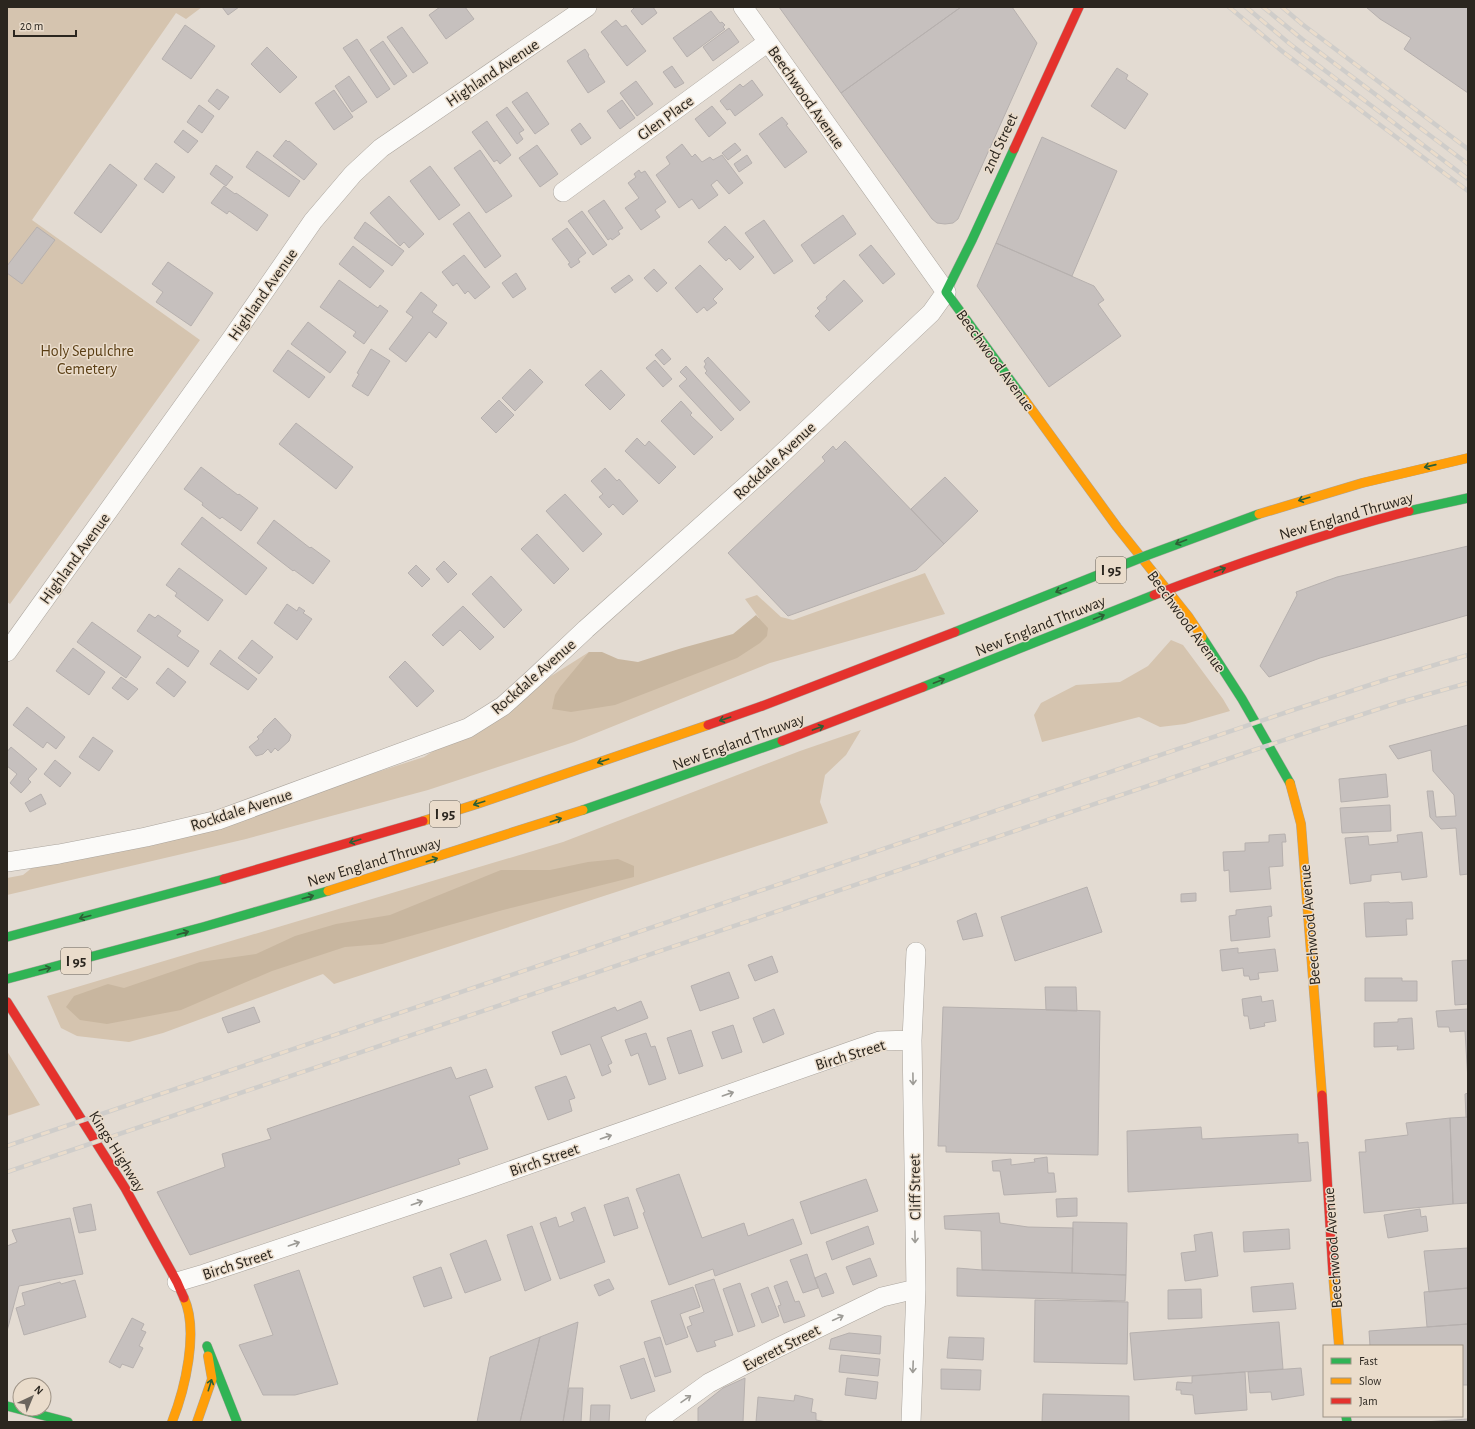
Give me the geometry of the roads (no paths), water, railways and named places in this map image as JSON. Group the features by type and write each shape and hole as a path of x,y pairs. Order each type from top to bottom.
{"main road":[{"name":"2nd Street","path":"946,292 972,240 1079,7"},
{"name":"Beechwood Avenue","path":"946,292 1117,527 1188,616 1242,699 1289,779 1301,824 1324,1115 1339,1345"},
{"name":"New England Thruway","path":"7,937 282,863 476,804 762,706 894,656 1162,550 1254,516 1362,483 1468,458"},
{"name":"New England Thruway","path":"7,979 145,943 336,889 467,849 617,799 782,741 952,676 1233,565 1304,541 1377,520 1468,498"},
{"path":"7,932 43,928"},
{"name":"Kings Highway","path":"7,1002 125,1188 186,1302 191,1322 187,1375 172,1422"},
{"name":"Kings Highway","path":"191,1322 203,1340 212,1379 197,1422"},
{"path":"203,1340 216,1366 229,1405 237,1422"},
{"path":"7,1406 68,1422"}],"street":[{"name":"Highland Avenue","path":"7,652 228,344 313,221 353,174 381,148 587,7"},
{"name":"Beechwood Avenue","path":"743,7 946,292"},
{"name":"Glen Place","path":"563,192 768,42"},
{"name":"Rockdale Avenue","path":"7,862 81,850 146,837 218,820 468,728 503,706 774,461 931,313 946,292"},
{"name":"Cliff Street","path":"911,1422 916,1289 912,1040 916,952"},
{"name":"Birch Street","path":"176,1282 473,1184 880,1041 912,1040"},
{"name":"Everett Street","path":"655,1422 709,1383 775,1348 882,1297 916,1289"}],"railway":[{"path":"1229,7 1283,52 1468,191"},
{"path":"1246,7 1290,44 1468,179"},
{"path":"1263,7 1302,39 1468,164"},
{"path":"1282,7 1302,24 1468,149"},
{"path":"7,1146 1290,711 1468,655"},
{"path":"7,1172 1254,750 1397,703 1468,683"}],"park label":[{"name":"Holy Sepulchre Cemetery","path":"87,359"}]}
